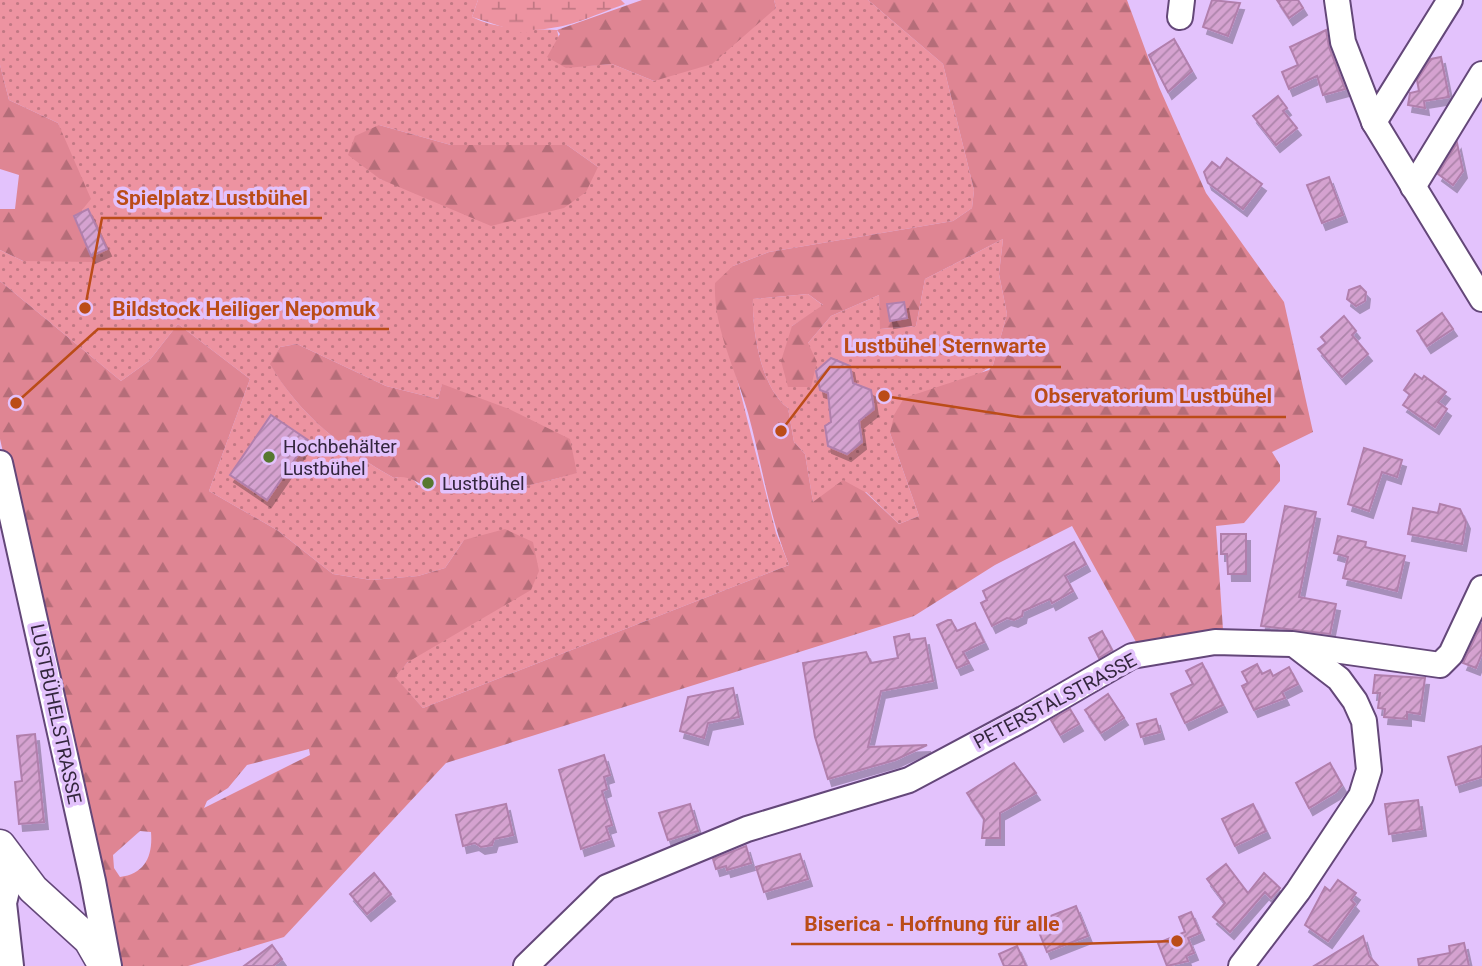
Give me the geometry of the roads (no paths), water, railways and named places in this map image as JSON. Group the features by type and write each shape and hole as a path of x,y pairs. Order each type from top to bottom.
{"main road":[{"path":"7,855 33,889 89,940 104,966"}],"street":[{"path":"1337,0 1343,43 1374,122 1482,299"},
{"path":"1374,122 1450,0"},
{"path":"1413,187 1482,74"},
{"name":"LUSTBÜHELSTRASSE","path":"0,463 93,881 109,966"},
{"name":"PETERSTALSTRASSE","path":"526,966 607,887 747,829 909,780 1025,718 1132,656 1215,642 1292,644 1440,665 1451,654 1482,588"},
{"path":"1241,966 1298,891 1361,796 1369,770 1368,739 1355,701 1339,679 1292,644"},
{"path":"7,855 4,903 11,966"}],"place":[{"name":"Spielplatz Lustbühel","path":"85,308"},
{"name":"Observatorium Lustbühel","path":"884,396"},
{"name":"Bildstock Heiliger Nepomuk","path":"16,403"},
{"name":"Lustbühel Sternwarte","path":"781,431"},
{"name":"Hochbehälter Lustbühel","path":"269,457"},
{"name":"Lustbühel","path":"428,483"},
{"name":"Biserica - Hoffnung für alle","path":"1177,941"}]}
